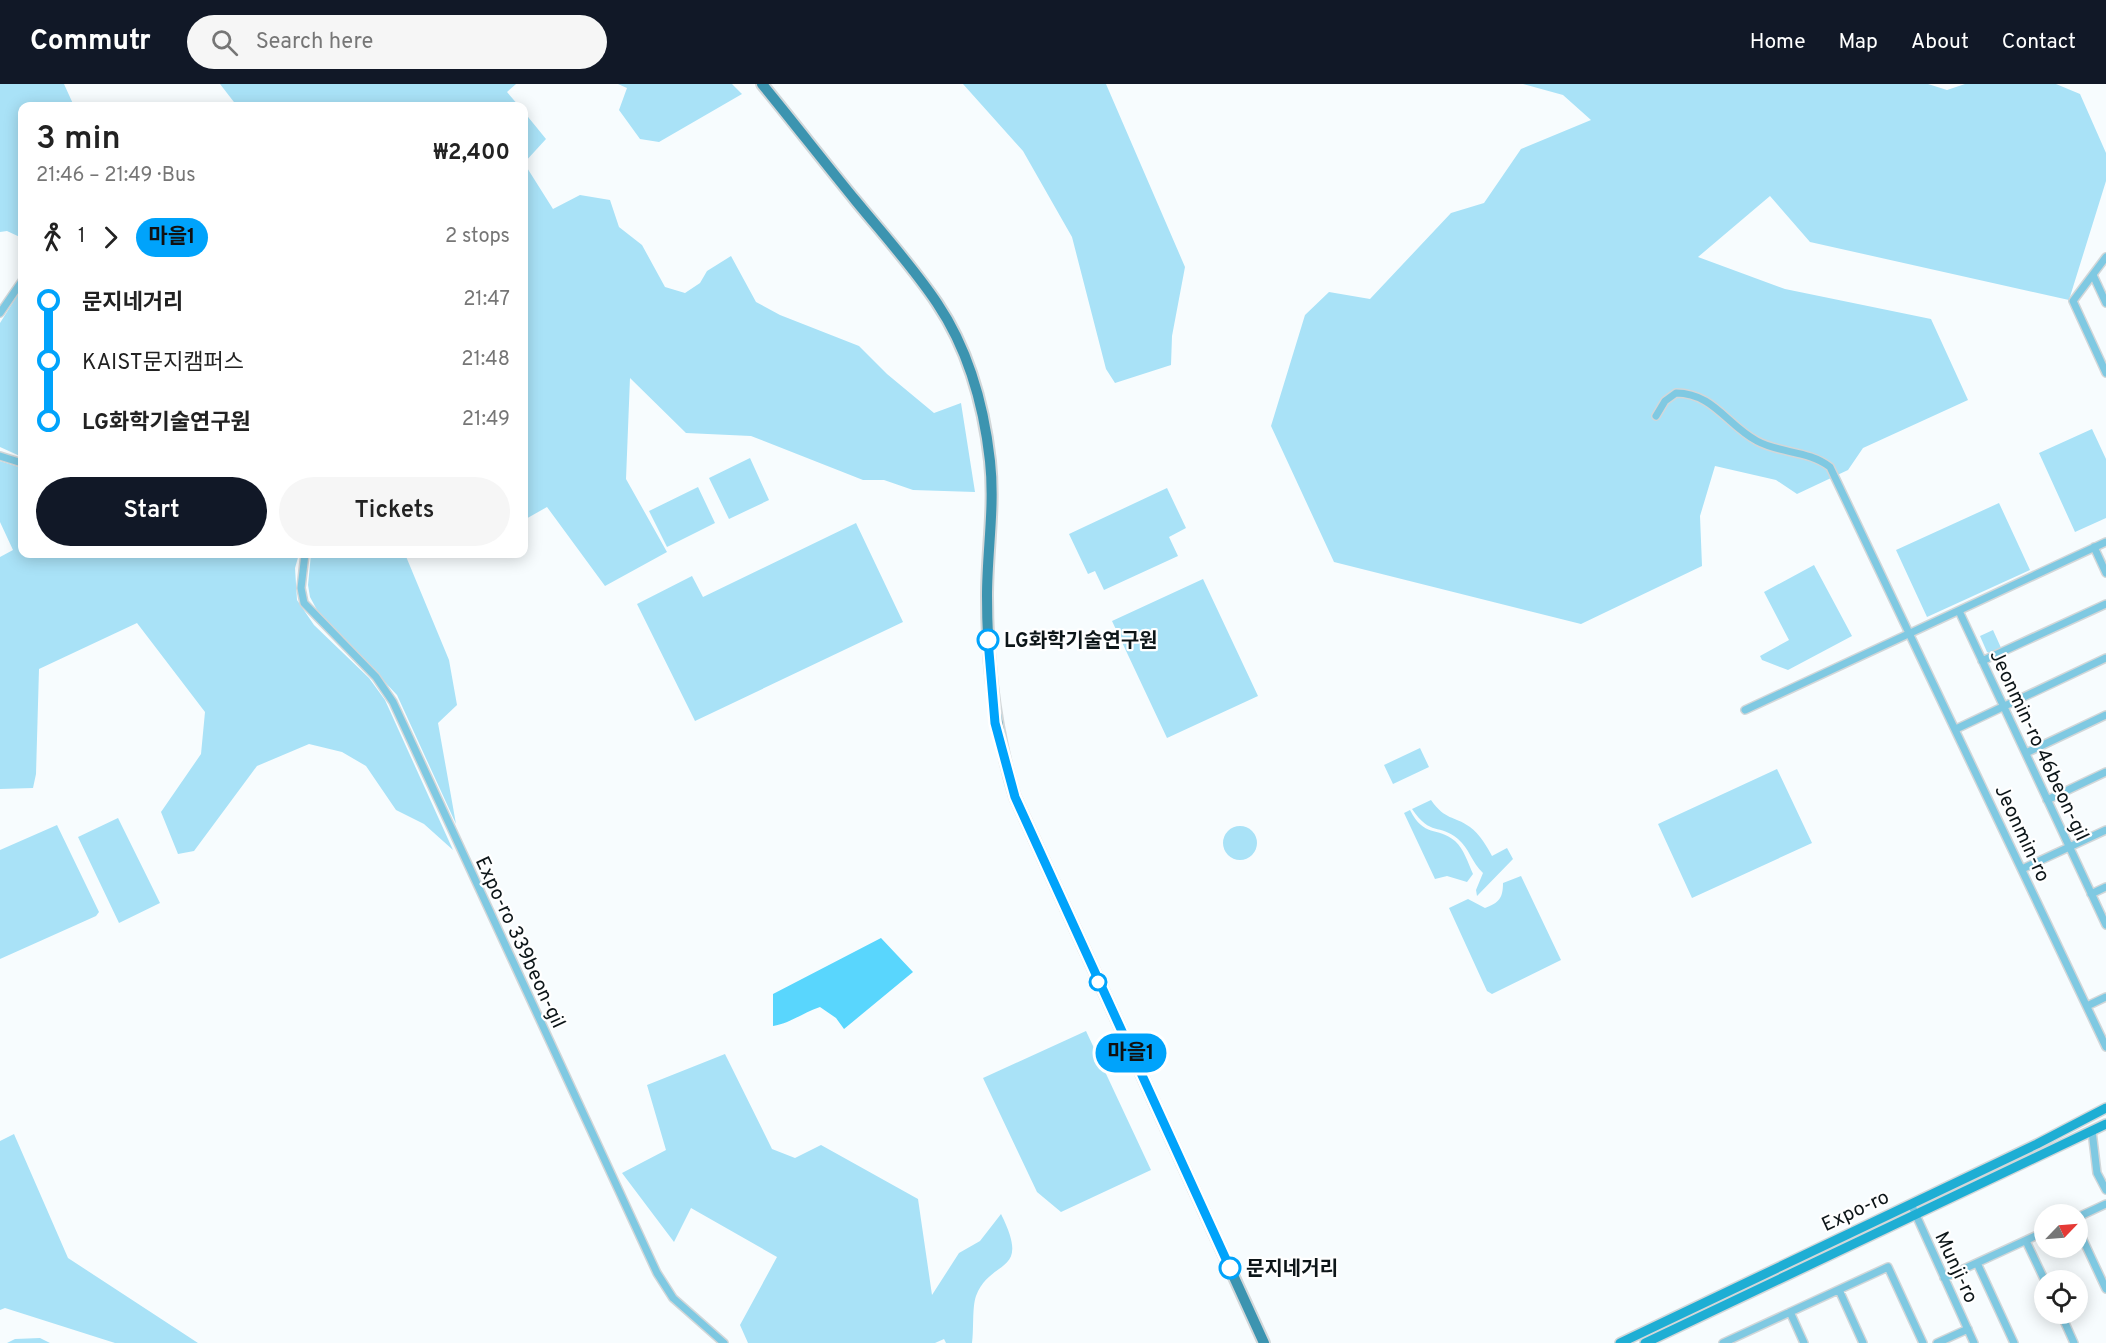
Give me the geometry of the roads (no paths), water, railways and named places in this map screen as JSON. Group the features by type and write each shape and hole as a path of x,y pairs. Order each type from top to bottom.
{"main road":[{"path":"762,84 938,304 962,351 978,394 990,461 993,512 987,594 989,663 995,723 1009,776 1051,878 1264,1343"},
{"name":"Expo-ro","path":"1620,1343 2106,1108"},
{"name":"Expo-ro","path":"1645,1343 2106,1124"}],"street":[{"path":"2106,257 2073,302 2106,373"},
{"path":"2093,275 2106,303"},
{"path":"0,313 18,287"},
{"name":"Jeonmin-ro","path":"1656,416 1665,401 1676,393 1700,396 1756,441 1776,449 1818,458 1830,467 1911,633 2106,1047"},
{"path":"0,456 18,463"},
{"path":"1744,710 2106,542"},
{"path":"2094,547 2106,573"},
{"name":"Expo-ro 339beon-gil","path":"304,558 301,575 304,603 376,677 393,702 657,1273 673,1298 724,1343"},
{"path":"1982,661 2106,604"},
{"name":"Jeonmin-ro 46beon-gil","path":"1959,611 2106,926"},
{"path":"1956,729 2106,658"},
{"path":"2026,753 2106,715"},
{"path":"2047,800 2106,772"},
{"path":"2022,869 2106,830"},
{"path":"2091,894 2106,887"},
{"path":"2086,1006 2106,997"},
{"path":"2092,1131 2097,1173 2106,1190"},
{"name":"Munji-ro","path":"1911,1204 1974,1343"},
{"path":"2088,1212 2106,1204"},
{"path":"1944,1278 2034,1237"},
{"path":"2026,1241 2040,1270"},
{"path":"2088,1250 2106,1289"},
{"path":"1977,1263 2014,1343"},
{"path":"1724,1343 1888,1267 1923,1343"},
{"path":"1839,1290 1863,1343"},
{"path":"1790,1312 1804,1343"},
{"path":"2065,1324 2074,1343"},
{"path":"1937,1343 1968,1329"}],"water":[{"path":"881,938 913,972 844,1029 836,1018 820,1007 773,1026 773,994"}],"place":[{"name":"LG화학기술연구원","path":"988,640"},
{"name":"문지네거리","path":"1230,1268"}]}
